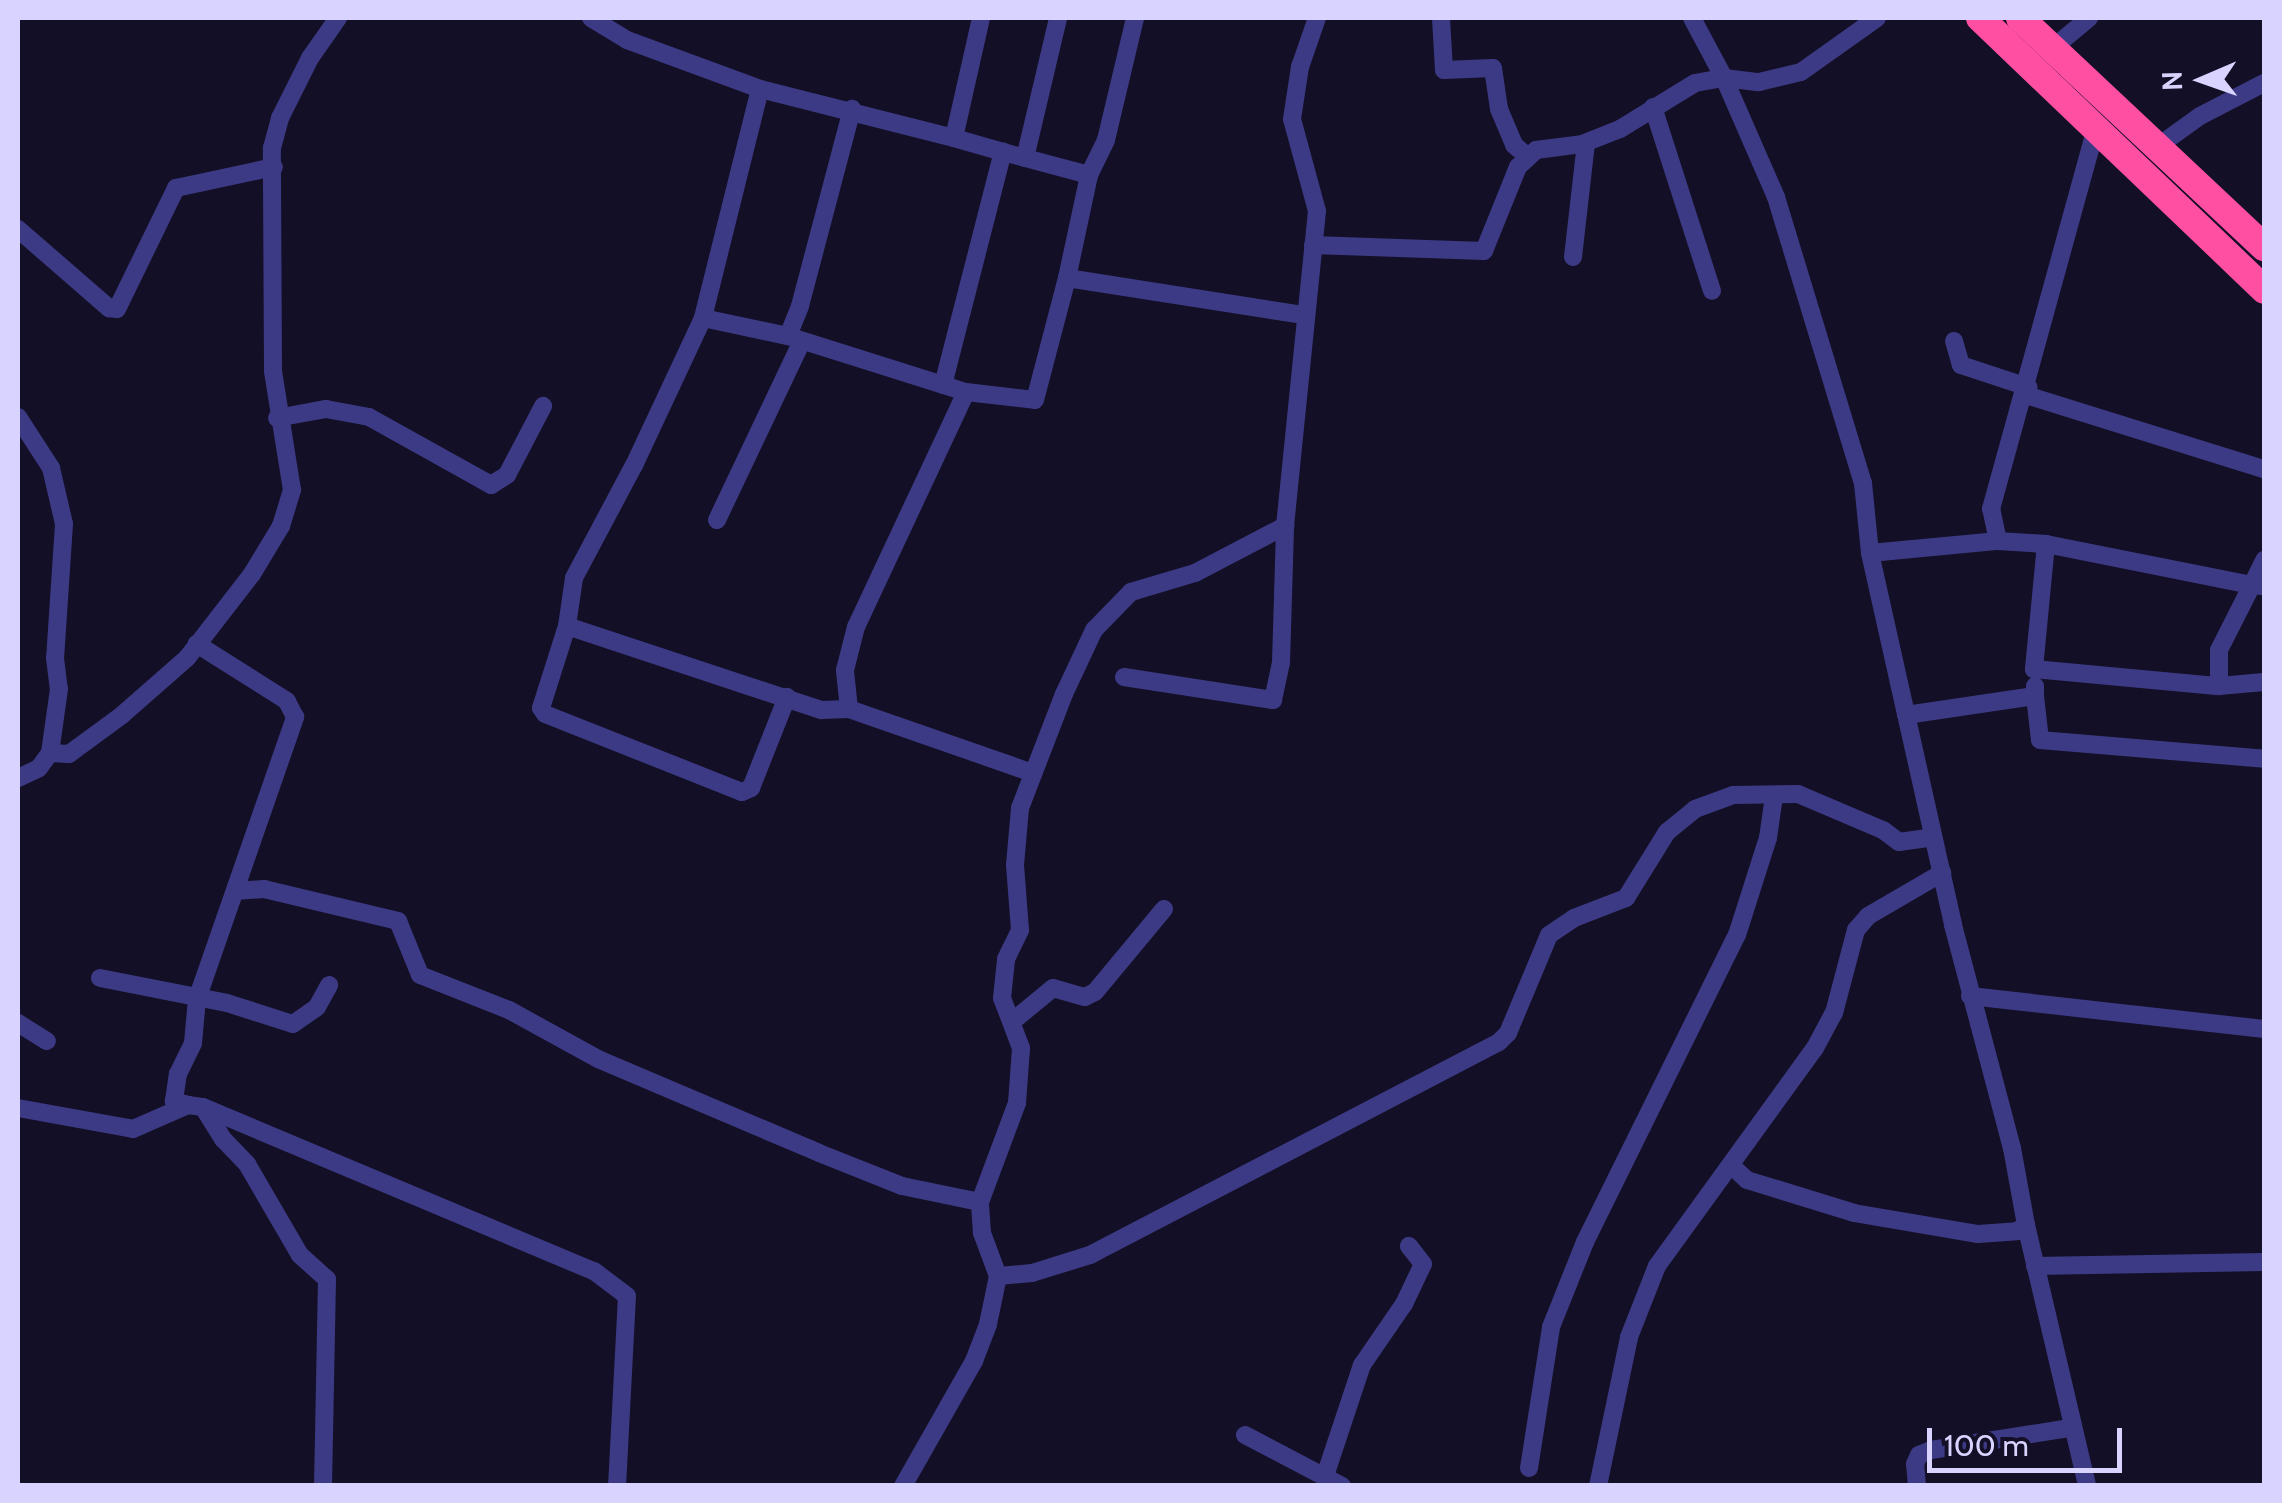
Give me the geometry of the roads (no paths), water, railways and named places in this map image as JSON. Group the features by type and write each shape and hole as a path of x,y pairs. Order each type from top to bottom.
{"highway":[{"path":"1980,18 2264,289"},
{"path":"2020,18 2264,247"}],"street":[{"path":"50,753 69,754 122,716 197,644 252,574 282,526 292,490 277,418 272,148 280,118 310,58 338,18"},
{"path":"591,18 627,40 760,88 852,109 1089,175"},
{"path":"954,138 981,18"},
{"path":"1025,158 1058,18"},
{"path":"703,318 795,339 966,392 1035,400 1089,175 1106,140 1135,18"},
{"path":"1124,677 1272,700 1281,663 1284,526 1317,212 1292,120 1300,67 1317,18"},
{"path":"1441,18 1444,70 1494,68 1499,109 1514,145 1527,156"},
{"path":"1692,18 1724,78 1776,197 1864,483 1870,553 1906,715 1970,996 2012,1148 2070,1428 2087,1486"},
{"path":"1313,246 1484,252 1518,167 1536,150 1586,142 1620,129 1695,83 1724,78 1759,82 1800,72 1877,18"},
{"path":"2054,48 2089,18"},
{"path":"2156,147 2200,116 2264,82"},
{"path":"760,88 703,318 634,465 574,578 567,626 539,701 545,714 732,791 751,788 787,697"},
{"path":"1654,107 1712,292"},
{"path":"717,520 795,339 800,306 852,109"},
{"path":"1998,541 1991,509 2096,128"},
{"path":"1573,258 1586,142"},
{"path":"943,385 1003,152"},
{"path":"18,229 109,308 117,308 176,188 274,167"},
{"path":"1066,278 1304,315"},
{"path":"1954,341 1961,365 2026,391 2264,469"},
{"path":"849,709 846,670 856,627 966,392"},
{"path":"277,418 326,409 369,417 490,484 507,475 543,406"},
{"path":"18,417 51,468 64,524 55,658 59,689 50,753 39,768 18,778"},
{"path":"903,1486 974,1361 988,1324 998,1276 982,1234 980,1202 1017,1103 1021,1048 1014,1020 1002,998 1006,959 1020,930 1015,865 1020,808 1094,630 1130,592 1195,572 1284,526"},
{"path":"1870,553 1998,541 2046,544 2258,585"},
{"path":"2046,544 2034,670 2040,740 2264,759"},
{"path":"2219,686 2219,650 2258,585 2264,560"},
{"path":"567,626 821,710 849,709 1034,773"},
{"path":"197,644 287,701 295,717 196,999 193,1043 178,1074 174,1101 195,1106 594,1271 627,1296 617,1486"},
{"path":"2034,670 2219,686 2264,682"},
{"path":"1906,715 2035,696"},
{"path":"998,1276 1046,1269 1090,1254 1499,1042 1508,1032 1549,934 1574,918 1626,898 1667,832 1695,809 1733,795 1798,794 1883,830 1899,842 1933,836"},
{"path":"1530,1468 1552,1328 1585,1242 1737,935 1768,838 1774,796"},
{"path":"1598,1486 1629,1336 1657,1266 1691,1214 1732,1167 1792,1083 1834,1013 1856,930 1868,916 1942,873"},
{"path":"235,891 264,890 398,921 420,975 510,1010 598,1059 836,1160 902,1186 980,1202"},
{"path":"1014,1020 1052,988 1086,997 1096,992 1164,909"},
{"path":"100,978 227,1003 293,1024 316,1007 328,985"},
{"path":"1970,996 2264,1029"},
{"path":"18,1022 47,1041"},
{"path":"18,1108 133,1128 195,1106"},
{"path":"195,1106 246,1164 300,1254 327,1279 323,1486"},
{"path":"1732,1167 1747,1180 1854,1214 1978,1234 2017,1230 2026,1225"},
{"path":"1325,1476 1362,1365 1404,1304 1423,1264 1409,1246"},
{"path":"2036,1266 2264,1262"},
{"path":"1917,1486 1919,1455 1931,1450 2070,1428"},
{"path":"1245,1435 1342,1486"}]}
